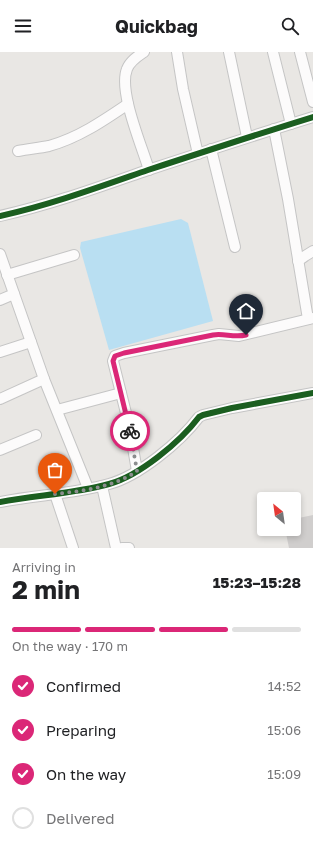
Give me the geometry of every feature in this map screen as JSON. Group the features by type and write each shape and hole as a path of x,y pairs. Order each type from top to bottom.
{"street":[{"path":"144,52 129,63 126,69 125,86 128,104 149,170"},
{"path":"177,52 183,90 198,154"},
{"path":"229,52 247,137"},
{"path":"273,52 291,124"},
{"path":"300,52 313,102"},
{"path":"18,151 48,146 75,136 128,104"},
{"path":"0,216 44,205 247,137 313,117"},
{"path":"137,471 113,361 115,356 118,354 219,334 239,336 310,319 274,129"},
{"path":"211,149 235,247"},
{"path":"298,262 313,251"},
{"path":"0,254 44,379 88,488"},
{"path":"8,275 74,255"},
{"path":"0,300 14,294"},
{"path":"0,352 31,342"},
{"path":"0,399 44,379"},
{"path":"57,410 121,393"},
{"path":"0,502 102,486 124,478 137,471 172,445 199,417 203,415 313,393"},
{"path":"0,450 36,436"},
{"path":"102,486 116,548"},
{"path":"55,494 73,548"},
{"path":"122,548 129,548"}],"water":[{"path":"181,219 188,223 213,321 109,350 80,248 81,242"}],"building":[{"path":"313,515 313,548 289,548 287,536 301,536 301,518"}],"cycle path":[{"path":"0,216 37,207 313,117"},
{"path":"0,502 82,490 121,480 146,466 158,457 181,437 199,417 203,415 313,393"}],"way so far":[{"path":"55,494 109,484 137,471 130,431"}],"route":[{"path":"130,431 113,361 115,356 118,354 184,340 219,334 234,337 246,335"}]}
